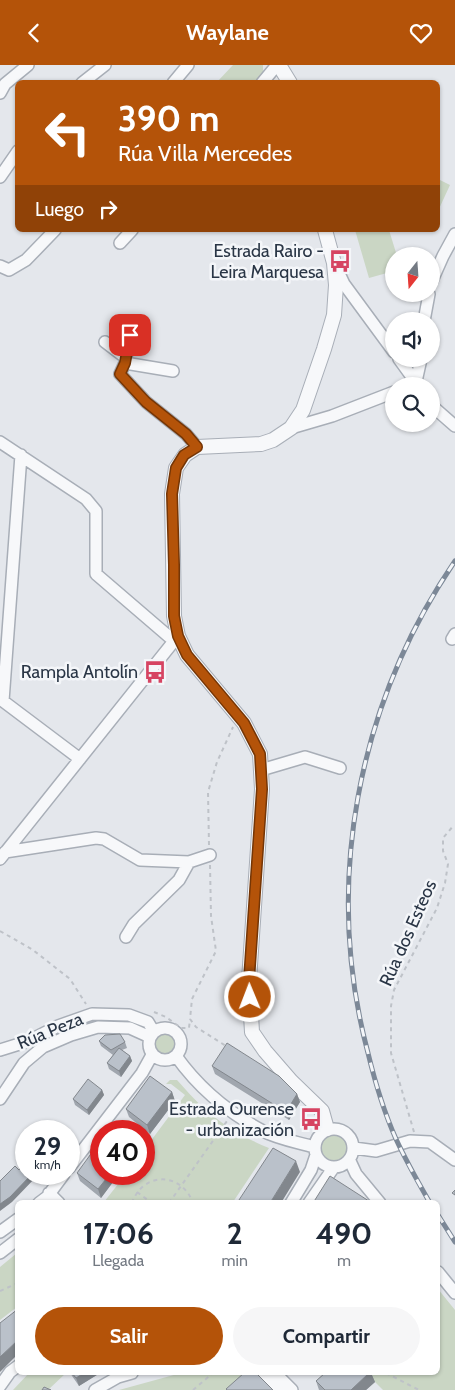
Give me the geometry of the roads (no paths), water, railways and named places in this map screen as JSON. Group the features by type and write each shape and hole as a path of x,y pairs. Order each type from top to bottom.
{"street":[{"path":"0,93 5,84 28,65"},
{"path":"86,80 105,65"},
{"path":"176,80 188,65"},
{"path":"265,80 278,65 288,80"},
{"path":"0,177 15,155"},
{"path":"0,266 8,270 26,260 53,232"},
{"path":"120,243 130,232"},
{"path":"291,428 303,410 334,315 336,285 334,263 326,232"},
{"path":"440,263 455,234"},
{"path":"334,263 344,284 385,340"},
{"path":"130,335 120,374 146,402 186,434 197,447"},
{"path":"105,342 125,360 173,371"},
{"path":"3,856 176,639 172,494 176,468 184,455 197,447 261,444 273,440 291,428 332,416 385,395"},
{"path":"440,413 455,426"},
{"path":"0,442 86,499 96,511 96,574 176,639 187,655 244,723 260,754 262,789 249,980 252,1032 290,1081 322,1111 327,1129"},
{"path":"21,455 3,701 80,759"},
{"path":"261,770 304,757 340,768"},
{"path":"3,856 96,838 104,839 140,861 189,863 210,855"},
{"path":"126,937 134,924 179,880 189,863"},
{"name":"Rúa Peza","path":"0,1051 29,1041 58,1026 92,1014 128,1015 148,1022 152,1034"},
{"path":"0,1099 24,1063 43,1047 71,1035 98,1027 130,1028 152,1034"},
{"path":"166,1027 177,1033 181,1045 176,1056 164,1060 157,1059 152,1055 148,1043 152,1034 159,1028 166,1027"},
{"path":"80,1154 142,1073 152,1055"},
{"path":"176,1056 190,1076 233,1113 264,1131 315,1151 320,1161 326,1166 341,1166 350,1161"},
{"path":"293,1200 312,1169 316,1140 320,1133 334,1128 348,1134 354,1148 350,1161 356,1174 378,1200"},
{"path":"354,1148 376,1151 410,1141 430,1142 455,1160"},
{"path":"311,1200 334,1167"},
{"path":"42,1200 55,1185"},
{"path":"49,1193 55,1200"},
{"path":"0,1232 15,1221"},
{"path":"0,1253 15,1241"},
{"path":"440,1274 455,1293"},
{"path":"0,1385 15,1368"},
{"path":"95,1390 125,1375"},
{"path":"263,1375 278,1390"},
{"path":"278,1375 292,1390"}],"railway":[{"path":"428,1200 392,1129 380,1097 368,1053 355,989 349,925 350,861 358,798 373,735 394,675 421,617 455,561"},
{"path":"440,1218 455,1242"}],"place":[{"name":"Estrada Rairo - Leira Marquesa","path":"340,261"},
{"name":"Rampla Antolín","path":"155,672"},
{"name":"Estrada Ourense - urbanización","path":"311,1119"}]}
